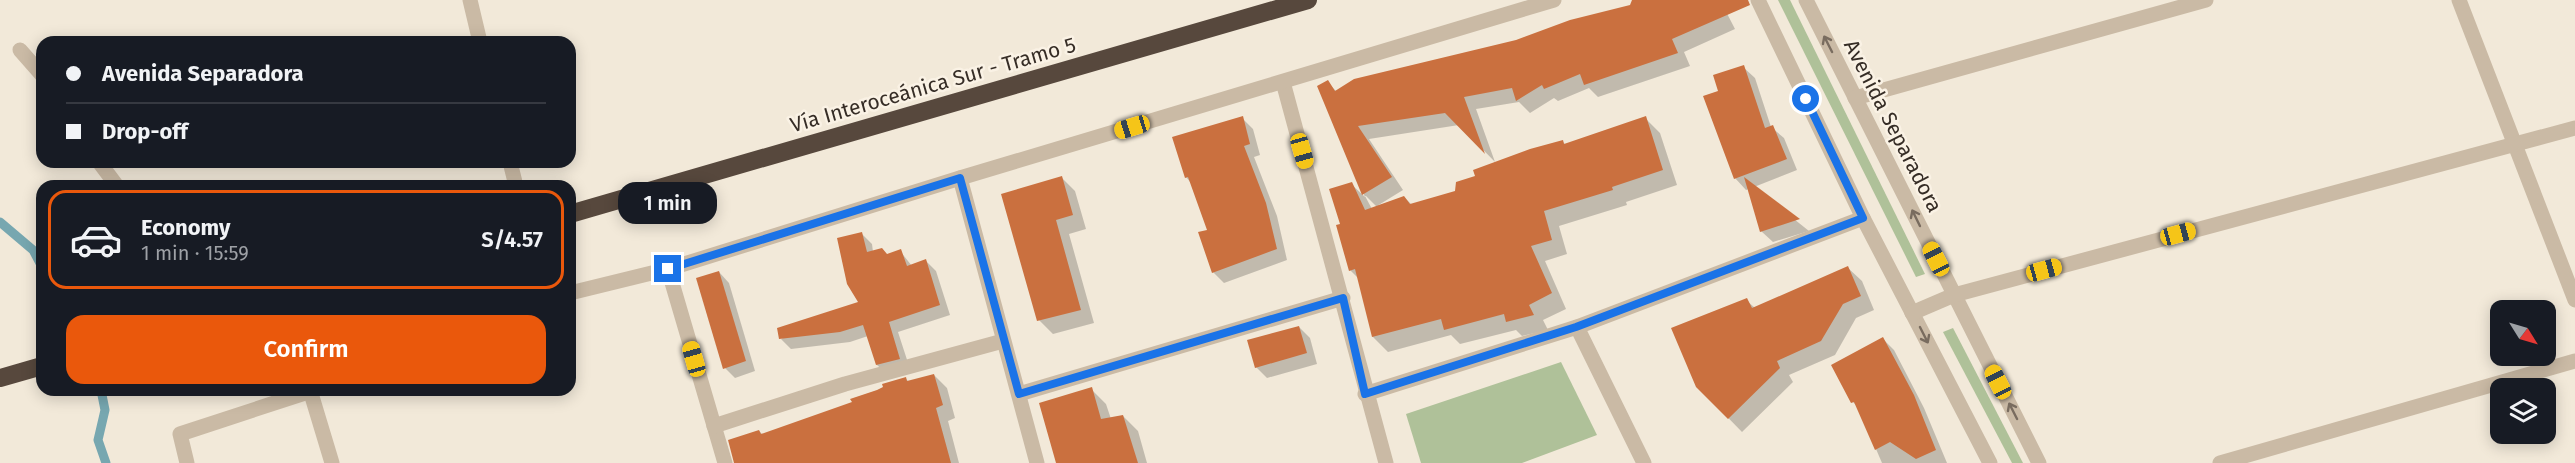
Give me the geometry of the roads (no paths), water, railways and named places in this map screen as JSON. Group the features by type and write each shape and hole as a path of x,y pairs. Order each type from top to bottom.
{"highway":[{"name":"Vía Interoceánica Sur - Tramo 5","path":"576,212 1308,0"},
{"path":"0,378 36,368"}],"street":[{"path":"470,0 479,36"},
{"path":"576,292 668,269 960,178 1554,0"},
{"path":"1758,0 1863,218 1990,463"},
{"name":"Avenida Separadora","path":"1806,0 2039,463"},
{"path":"1855,98 2205,0"},
{"path":"2459,0 2575,300"},
{"path":"20,50 36,68"},
{"path":"1283,82 1343,298 1365,394 1386,463"},
{"path":"1912,313 1954,295 2515,142 2575,128"},
{"path":"960,178 1037,463"},
{"path":"1365,394 1576,327 1863,218"},
{"path":"668,269 725,463"},
{"path":"1019,394 1343,298"},
{"path":"1576,327 1644,463"},
{"path":"714,426 845,384 1003,341"},
{"path":"2220,463 2575,361"},
{"path":"188,463 180,434 293,396"},
{"path":"313,396 332,463"}],"waterway":[{"path":"0,222 33,250 36,256"},
{"path":"102,396 105,410 98,440 106,463"}]}
